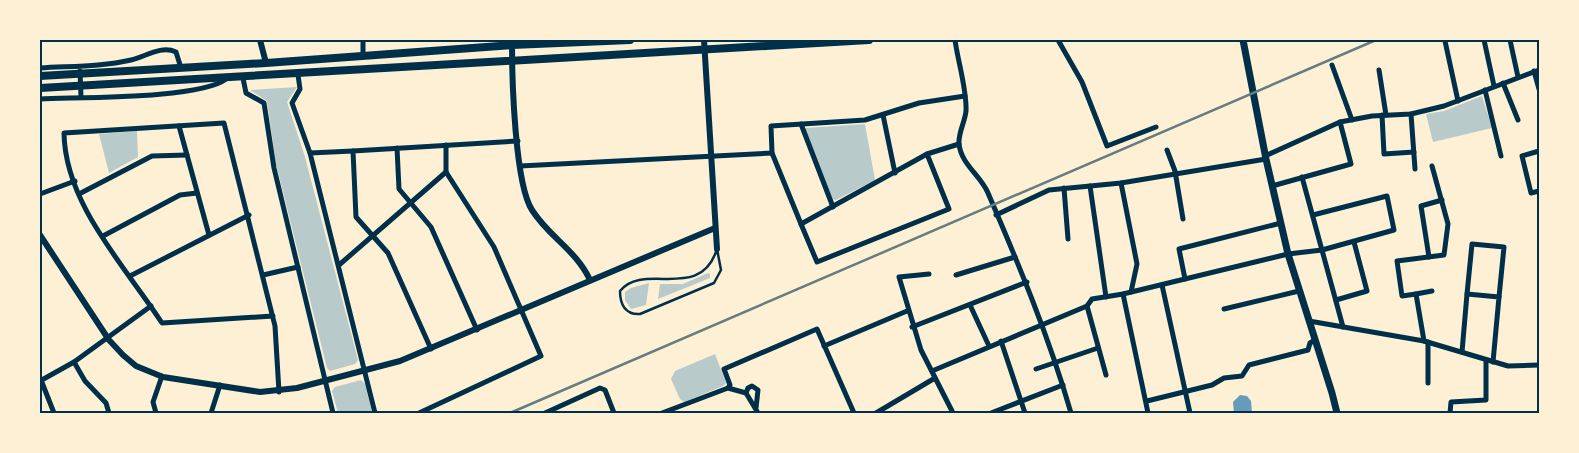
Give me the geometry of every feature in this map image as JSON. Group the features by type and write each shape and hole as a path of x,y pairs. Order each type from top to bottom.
{"highway":[{"path":"40,76 266,63 512,43 630,40"},
{"path":"40,88 298,75 869,40"}],"main road":[{"path":"1243,40 1266,158 1288,254 1332,393 1336,413"}],"street":[{"path":"260,40 266,63"},
{"path":"363,40 363,56"},
{"path":"704,40 718,250"},
{"path":"955,40 966,110 959,144 964,158 987,191 1027,282 1056,362 1071,413"},
{"path":"1058,40 1082,82 1107,146 1156,127"},
{"path":"1484,40 1494,86"},
{"path":"1510,40 1518,77"},
{"path":"1445,41 1458,101"},
{"path":"512,43 523,191 531,210 576,256 590,280"},
{"path":"40,68 80,66 131,60 167,49 176,52 182,68"},
{"path":"1332,65 1352,120"},
{"path":"80,66 81,97"},
{"path":"1379,70 1384,115 1384,154 1414,152"},
{"path":"996,215 1049,190 1121,183 1266,158 1340,122 1384,115 1411,114 1458,101 1537,71 1539,89"},
{"path":"298,75 300,89 292,103 310,153 375,413"},
{"path":"243,78 246,93 264,103 274,168 334,413"},
{"path":"40,99 176,93 219,84 226,79"},
{"path":"1503,83 1518,120"},
{"path":"1484,90 1501,156"},
{"path":"927,154 949,209 817,262 772,153 771,126 865,120 919,102 965,96"},
{"path":"1411,114 1416,169"},
{"path":"883,115 895,173"},
{"path":"1272,186 1351,164 1340,122"},
{"path":"273,316 162,323 103,236 80,194 65,150 64,133 224,123 249,215 273,316 279,392"},
{"path":"801,124 833,207"},
{"path":"179,126 208,236"},
{"path":"310,153 518,141"},
{"path":"801,224 927,154 959,144"},
{"path":"419,413 540,359 541,356 494,247 446,172 446,145"},
{"path":"397,148 400,189 431,227 478,330"},
{"path":"1167,150 1176,174 1183,219"},
{"path":"352,151 356,218 388,253 431,349"},
{"path":"1539,151 1522,156 1531,193 1539,191"},
{"path":"520,166 772,153"},
{"path":"80,194 152,156 187,155"},
{"path":"1432,166 1448,224 1444,255 1397,261 1402,296 1432,291"},
{"path":"338,266 446,172"},
{"path":"1302,177 1342,327"},
{"path":"40,194 75,181"},
{"path":"1121,183 1137,264 1131,292"},
{"path":"1090,186 1106,297"},
{"path":"1064,188 1068,239"},
{"path":"103,236 180,195 197,193"},
{"path":"932,371 1042,323 1087,306 1092,299 1123,294 1288,254 1322,250 1394,230 1387,196 1313,215"},
{"path":"1429,257 1421,206 1442,200"},
{"path":"130,276 249,215"},
{"path":"1185,279 1179,249 1281,223"},
{"path":"40,235 108,338 123,356 136,366 162,376 260,392 279,392 364,370 431,349 716,228"},
{"path":"1336,300 1367,290 1354,242"},
{"path":"1462,352 1472,244 1504,247 1494,362"},
{"path":"956,275 973,272 1015,257"},
{"path":"263,275 298,267"},
{"path":"929,274 898,277 912,327 921,350 953,413"},
{"path":"912,327 1027,282"},
{"path":"1162,285 1187,390 1190,413"},
{"path":"1224,309 1299,291"},
{"path":"1123,294 1148,413"},
{"path":"1416,294 1426,342 1428,383"},
{"path":"1467,294 1499,297"},
{"path":"970,305 989,346"},
{"path":"54,413 41,380 74,362 151,306"},
{"path":"1087,306 1106,375"},
{"path":"824,346 907,311"},
{"path":"1309,321 1426,342 1508,366 1539,365"},
{"path":"728,388 730,385 724,369 817,329 854,413"},
{"path":"1147,401 1212,385 1224,378 1242,376 1249,365 1308,350 1310,343 1315,340"},
{"path":"1001,341 1025,413"},
{"path":"1036,369 1098,348"},
{"path":"1450,413 1450,402 1486,400 1486,360"},
{"path":"74,362 85,381 106,403 109,413"},
{"path":"156,413 153,402 162,376"},
{"path":"876,413 935,378"},
{"path":"211,413 220,385"},
{"path":"991,413 1063,386"},
{"path":"746,393 749,387 758,388 757,410"},
{"path":"544,413 600,388 605,390 614,413"},
{"path":"662,413 676,411 728,388 746,393 757,410"}],"lane":[{"path":"718,250 721,270 714,283 640,314 633,314 623,307 620,291 624,286 640,280 676,280 691,276 708,269 718,250"}],"shaded area":[{"path":"297,87 287,102 305,157 358,360 355,364 330,371 327,368 276,164 267,101 250,90"},
{"path":"1482,96 1492,128 1433,142 1426,114 1444,111"},
{"path":"865,124 875,180 836,200 832,199 804,133 806,128"},
{"path":"137,131 138,157 109,173 99,134"},
{"path":"708,273 710,278 658,299 660,284 683,284"},
{"path":"649,283 646,305 631,309 625,300 625,292 631,288"},
{"path":"715,354 726,383 684,402 680,399 671,379 675,371"},
{"path":"361,380 365,384 372,413 338,413 332,391 335,387"}],"water":[{"path":"1240,395 1247,396 1251,401 1252,413 1234,413 1233,402"}],"railway":[{"path":"510,413 1376,40"}]}
